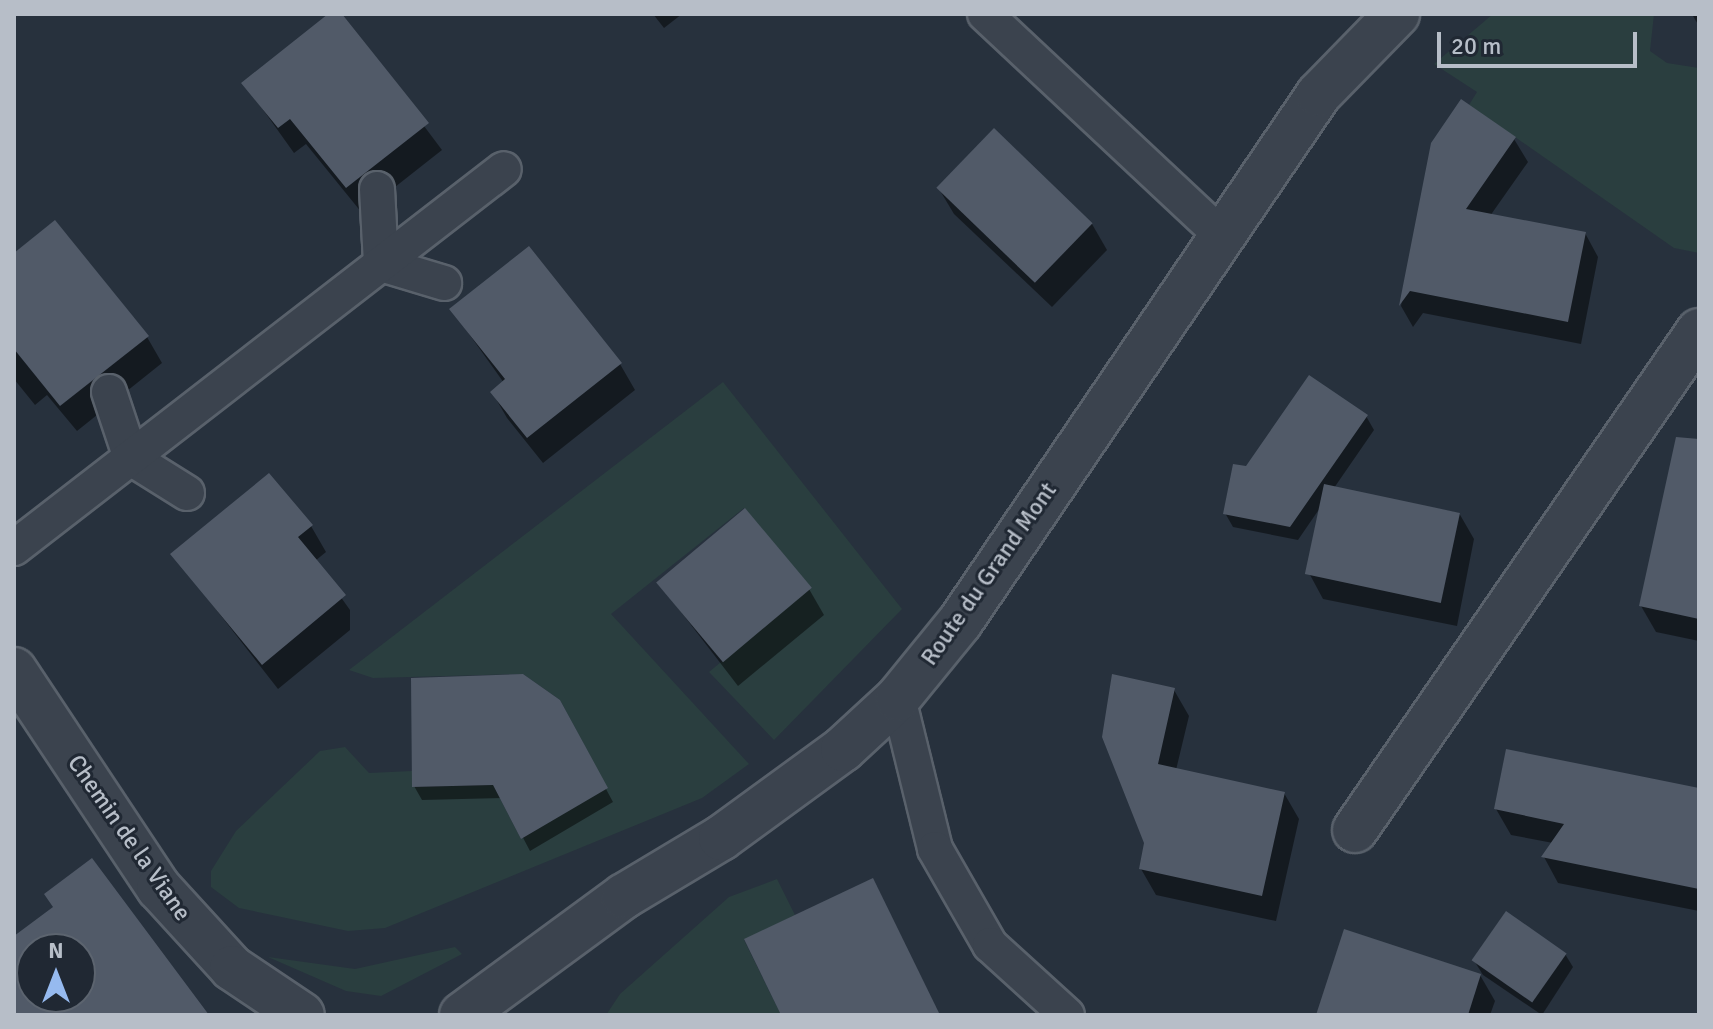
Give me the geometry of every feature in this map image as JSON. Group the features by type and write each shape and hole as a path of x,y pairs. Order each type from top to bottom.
{"street":[{"name":"Route du Grand Mont","path":"462,1015 624,896 721,838 843,749 898,698 960,622 1319,94 1397,14"},
{"path":"1355,830 1699,331"},
{"name":"Chemin de la Viane","path":"14,670 159,888 232,968 302,1015"}],"lane":[{"path":"985,14 1221,235"},
{"path":"14,548 504,169"},
{"path":"377,189 381,264"},
{"path":"381,264 444,283"},
{"path":"109,392 131,458 187,493"},
{"path":"898,698 935,849 990,945 1067,1015"}],"green space":[{"path":"1493,14 1654,14 1650,51 1667,63 1699,68 1699,253 1674,248 1469,105 1477,92 1434,64"},
{"path":"723,382 902,609 774,740 709,672 810,588 744,508 611,614 749,764 702,798 385,928 348,931 239,908 211,887 211,871 236,831 320,751 345,747 369,773 412,771 413,787 493,785 521,839 607,788 560,700 523,674 373,678 349,670"},
{"path":"777,879 795,915 744,940 781,1015 606,1015 620,994 729,897"},
{"path":"455,947 462,954 381,996 346,991 268,957 355,969"}],"building":[{"path":"328,14 342,14 429,123 346,188 290,119 278,128 241,83"},
{"path":"1461,99 1516,137 1466,209 1586,232 1568,322 1410,291 1399,306 1431,143"},
{"path":"994,128 1093,223 1035,283 936,188"},
{"path":"55,220 149,336 60,406 14,349 14,253"},
{"path":"529,246 622,363 527,438 490,392 505,379 449,309"},
{"path":"1309,375 1368,415 1290,527 1223,514 1233,464 1246,466"},
{"path":"1676,437 1699,439 1699,619 1639,606"},
{"path":"269,473 313,525 298,537 346,595 262,665 170,554"},
{"path":"1324,484 1460,513 1441,603 1305,574"},
{"path":"745,508 812,588 723,662 656,583"},
{"path":"523,674 560,700 608,788 521,839 493,785 412,787 411,678"},
{"path":"1112,674 1175,688 1158,764 1285,792 1262,896 1139,869 1144,843 1102,737"},
{"path":"1506,749 1699,788 1699,889 1541,857 1564,824 1494,809"},
{"path":"92,858 209,1015 14,1015 16,935 16,1013 96,1013 96,933 18,933 53,907 44,894"},
{"path":"873,878 940,1015 781,1015 744,939"},
{"path":"1506,911 1567,953 1532,1003 1472,960"},
{"path":"1344,929 1481,974 1468,1015 1316,1015"}]}
